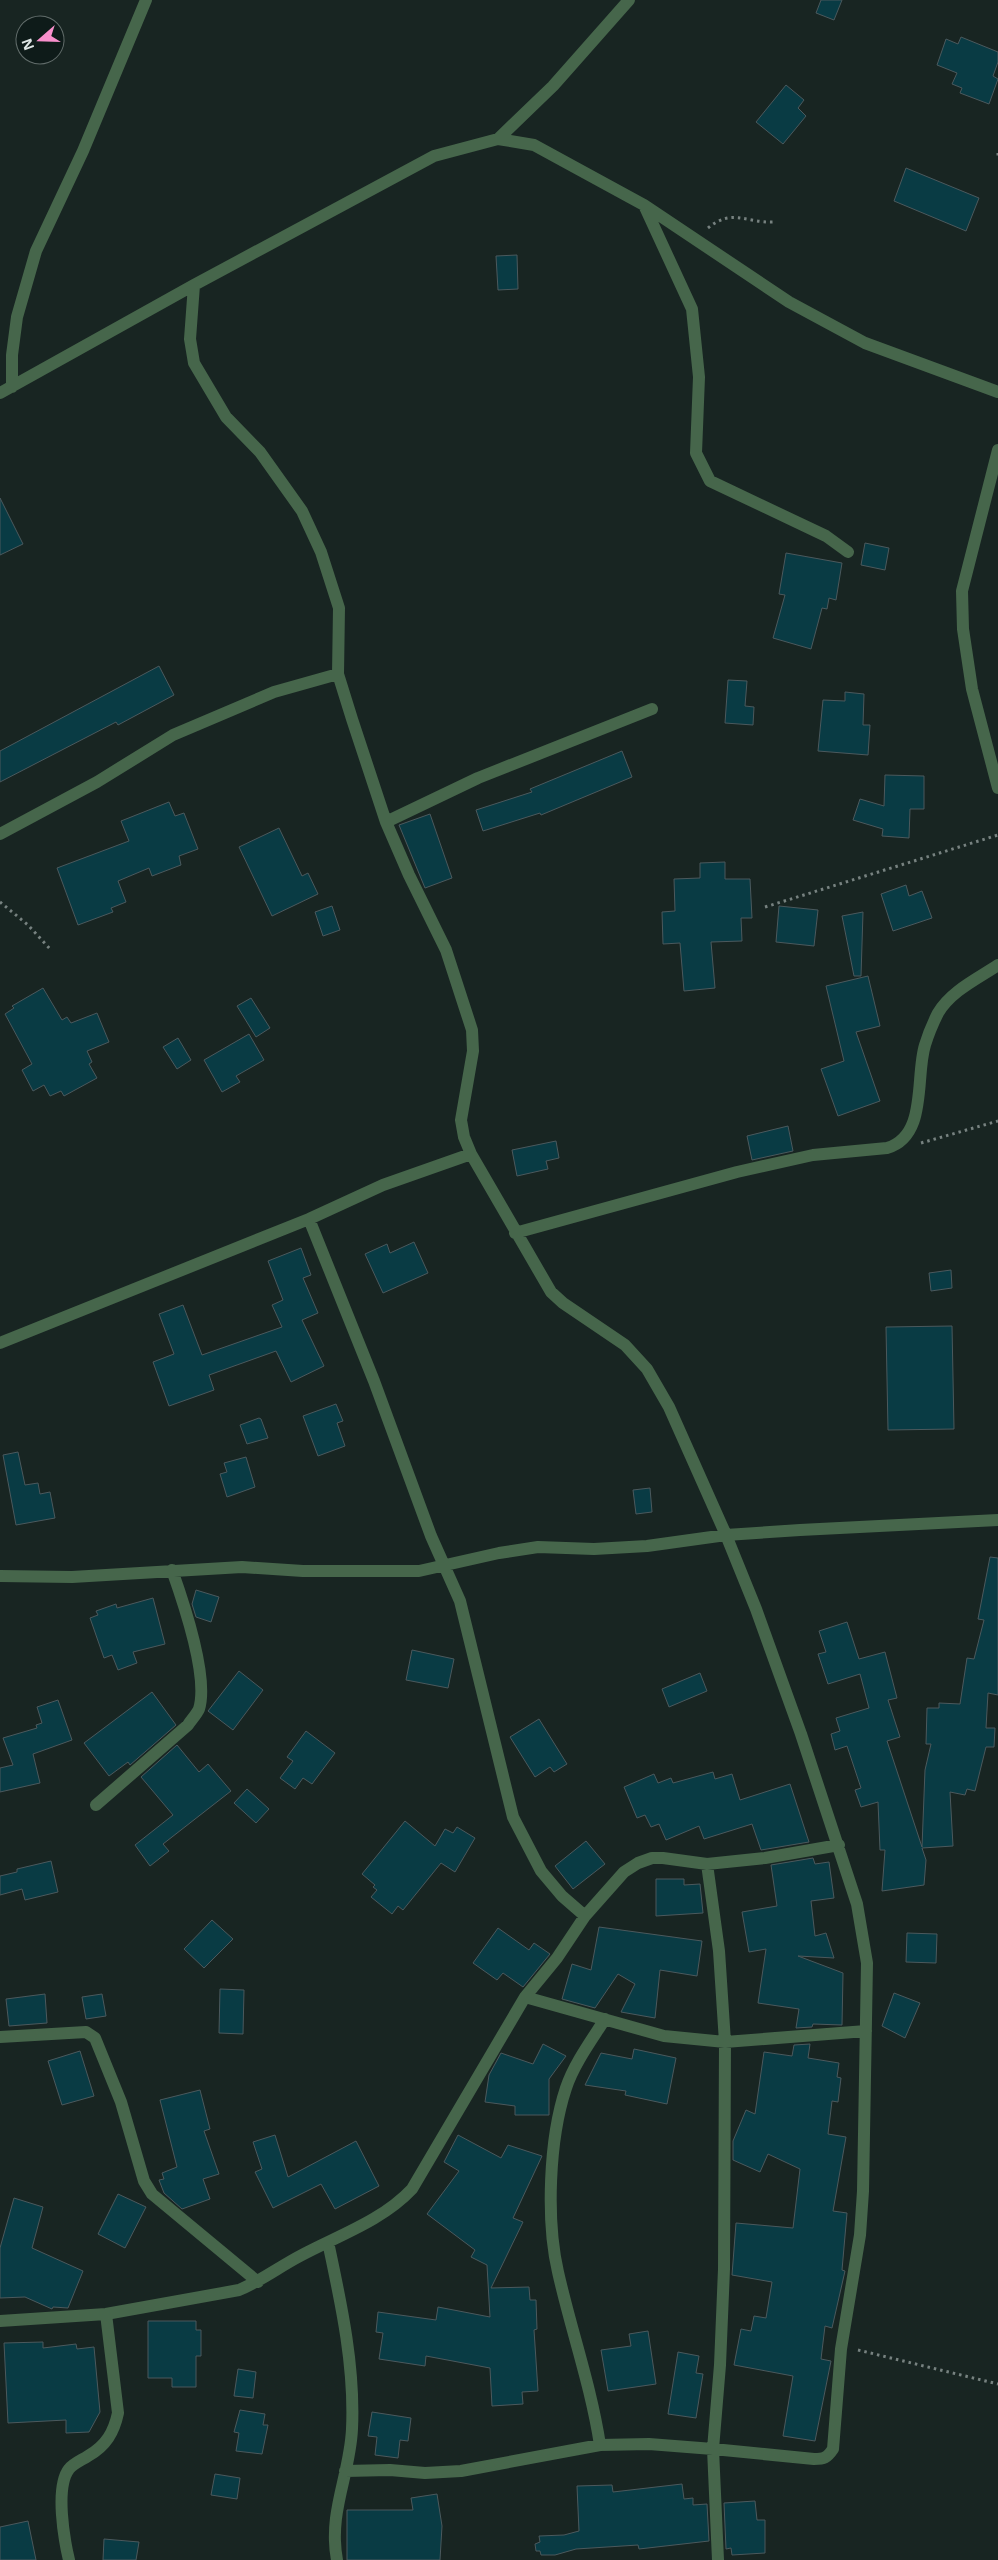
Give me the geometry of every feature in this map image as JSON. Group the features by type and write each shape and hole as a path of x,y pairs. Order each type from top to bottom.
{"street":[{"path":"12,387 12,355 17,317 36,251 94,125 146,0"},
{"path":"498,139 553,86 629,0"},
{"path":"0,394 194,285 434,156 498,139 534,145 644,205 789,302 865,343 998,392"},
{"path":"644,205 692,309 699,377 696,453 702,468 710,481 826,536 848,552"},
{"path":"194,285 190,339 194,363 226,417 260,452 302,511 321,552 339,608 338,674 386,822 409,875 446,950 472,1030 472,1051 461,1120 470,1154 551,1292 563,1304 625,1345 647,1369 668,1407 726,1536 760,1618 839,1845 857,1904 867,1963 863,2191 860,2235 841,2349 833,2449 829,2456 823,2459 778,2457 713,2449 600,2444 461,2471 425,2473 390,2470 345,2471"},
{"path":"998,450 962,591 963,629 972,689 998,788"},
{"path":"0,834 97,782 188,728 274,692 338,674"},
{"path":"386,822 478,778 652,709"},
{"path":"515,1233 737,1172 813,1155 887,1148 899,1144 907,1134 917,1107 925,1046 939,1012 959,990 998,965"},
{"path":"0,1343 309,1219 383,1185 470,1154"},
{"path":"309,1219 444,1567 460,1601 513,1817 541,1871 562,1896 585,1916"},
{"path":"0,1576 72,1577 242,1567 303,1571 420,1572 499,1553 538,1547 594,1549 647,1546 726,1536 998,1520"},
{"path":"96,1806 188,1725 199,1709 199,1672 183,1600 172,1570"},
{"path":"0,2322 106,2314 239,2290 258,2282 400,2203 412,2189 524,1997 557,1958 585,1916 624,1872 638,1863 663,1858 707,1864 765,1858 839,1845"},
{"path":"707,1864 719,1951 725,2042 724,2269 720,2365 713,2449 718,2560"},
{"path":"524,1997 664,2036 725,2042 866,2031"},
{"path":"600,2444 594,2406 557,2271 551,2228 558,2120 566,2087 582,2055 605,2019"},
{"path":"0,2036 86,2032 95,2038 121,2102 144,2181 152,2194 258,2282"},
{"path":"328,2242 342,2310 352,2384 352,2431 334,2525 337,2560"},
{"path":"69,2560 61,2502 63,2480 76,2463 98,2450 106,2442 115,2428 118,2413 106,2314"}],"path":[{"path":"696,238 714,222 727,217 739,216 762,222 773,222"},
{"path":"764,907 998,834"},
{"path":"0,902 28,925 51,950"},
{"path":"899,1144 906,1146 922,1143 998,1121"},
{"path":"841,2349 860,2350 998,2384"}],"building":[{"path":"821,0 842,0 834,20 816,13"},
{"path":"961,37 998,52 998,62 993,76 998,79 989,104 960,93 962,88 952,84 957,73 937,65 946,39 958,44"},
{"path":"786,85 804,100 798,108 806,116 783,144 756,122"},
{"path":"906,168 979,198 966,231 894,201"},
{"path":"517,255 518,289 498,290 496,256"},
{"path":"0,498 23,544 0,555"},
{"path":"865,543 889,548 885,570 861,565"},
{"path":"786,553 842,563 836,600 829,598 827,609 822,608 811,649 773,638 785,595 779,594"},
{"path":"159,666 174,695 118,725 116,722 0,782 0,751"},
{"path":"728,680 747,681 745,706 754,707 753,725 725,723"},
{"path":"845,692 864,694 863,725 870,725 868,755 818,751 823,700 845,701"},
{"path":"622,751 632,777 541,815 540,813 483,831 476,810 532,792 530,789"},
{"path":"885,775 924,776 924,809 910,809 909,838 882,836 883,829 853,820 860,799 884,806"},
{"path":"169,802 175,816 184,813 198,849 179,856 181,865 152,876 149,868 118,881 126,902 111,908 113,912 78,925 57,868 129,841 121,821"},
{"path":"430,814 452,878 425,888 399,825"},
{"path":"279,828 302,876 308,873 318,894 272,916 239,847"},
{"path":"725,862 725,879 750,879 752,918 741,918 742,941 711,942 715,988 684,991 680,943 663,944 662,912 675,911 674,879 700,878 700,863"},
{"path":"906,885 909,896 922,891 932,918 893,931 881,894"},
{"path":"332,906 340,930 323,936 315,912"},
{"path":"779,906 818,910 814,946 776,942"},
{"path":"863,912 861,976 854,976 842,916"},
{"path":"868,976 880,1026 856,1032 880,1101 838,1116 821,1069 844,1061 826,986"},
{"path":"43,988 62,1020 67,1017 71,1023 97,1013 109,1042 87,1051 92,1062 89,1064 97,1078 64,1096 61,1091 50,1096 44,1085 33,1091 22,1070 32,1064 5,1014 14,1008 12,1006"},
{"path":"251,998 270,1028 256,1037 237,1006"},
{"path":"249,1034 264,1060 236,1076 240,1082 222,1092 204,1060"},
{"path":"178,1038 191,1060 177,1069 163,1047"},
{"path":"788,1126 793,1151 752,1160 747,1136"},
{"path":"556,1141 559,1158 546,1161 548,1169 517,1176 512,1150"},
{"path":"414,1242 428,1273 383,1293 365,1254 387,1244 390,1253"},
{"path":"301,1248 311,1275 303,1278 318,1313 302,1320 324,1366 291,1382 276,1351 209,1375 214,1390 169,1406 153,1362 174,1354 159,1314 183,1305 202,1355 282,1327 272,1305 283,1300 268,1261"},
{"path":"951,1270 952,1288 931,1291 929,1273"},
{"path":"952,1326 954,1429 888,1430 886,1327"},
{"path":"336,1404 343,1421 337,1423 345,1446 318,1456 303,1416"},
{"path":"259,1418 268,1438 247,1444 240,1425"},
{"path":"18,1452 25,1485 38,1483 40,1494 50,1492 55,1518 16,1525 3,1455"},
{"path":"246,1457 255,1487 227,1497 220,1474 227,1472 224,1463"},
{"path":"650,1488 652,1512 636,1514 633,1490"},
{"path":"990,1557 998,1558 998,1695 988,1693 986,1728 995,1728 994,1747 986,1747 975,1791 967,1789 965,1795 950,1792 953,1846 922,1848 926,1860 924,1885 882,1891 885,1850 880,1850 878,1802 861,1807 855,1790 861,1788 847,1746 835,1750 831,1734 840,1731 836,1718 869,1708 860,1674 828,1684 818,1654 826,1652 819,1631 847,1622 859,1659 885,1652 897,1698 888,1700 900,1737 887,1741 922,1847 925,1770 931,1744 926,1744 927,1708 939,1708 939,1703 960,1704 967,1658 974,1659 984,1620 978,1619"},
{"path":"196,1590 219,1597 211,1622 196,1617 192,1604"},
{"path":"153,1598 165,1644 133,1652 137,1663 118,1670 112,1655 104,1658 90,1618 98,1615 96,1611 116,1604 117,1608"},
{"path":"412,1650 454,1659 448,1688 406,1680"},
{"path":"239,1671 263,1690 233,1730 208,1711"},
{"path":"700,1673 707,1691 669,1707 662,1689"},
{"path":"152,1692 176,1725 130,1765 128,1762 109,1776 84,1743"},
{"path":"58,1700 72,1740 33,1754 40,1783 0,1792 0,1768 13,1765 3,1738 37,1728 36,1725 42,1723 37,1707"},
{"path":"539,1719 567,1764 554,1772 550,1767 535,1777 510,1737"},
{"path":"306,1731 335,1753 312,1784 303,1778 295,1789 280,1778 293,1761 287,1757"},
{"path":"177,1745 199,1772 208,1764 231,1791 163,1844 169,1851 150,1866 135,1845 173,1815 141,1777"},
{"path":"713,1772 715,1779 732,1774 740,1800 790,1784 809,1842 761,1850 752,1824 704,1839 699,1826 666,1840 659,1824 651,1827 645,1815 637,1818 624,1787 654,1774 658,1783 671,1778 673,1783"},
{"path":"247,1789 269,1809 256,1823 234,1803"},
{"path":"405,1821 435,1846 445,1829 453,1833 457,1827 475,1838 455,1872 441,1863 403,1910 398,1906 392,1914 371,1897 377,1890 373,1887 375,1885 362,1874"},
{"path":"586,1841 605,1864 573,1889 555,1866"},
{"path":"813,1858 815,1864 829,1862 834,1898 811,1901 815,1936 826,1933 834,1958 798,1956 843,1973 842,2025 813,2024 812,2027 796,2028 799,2009 758,2003 766,1949 749,1952 742,1912 777,1906 771,1865"},
{"path":"51,1861 58,1892 25,1900 22,1889 0,1895 0,1876 17,1872 17,1869"},
{"path":"656,1879 684,1879 684,1885 700,1884 703,1913 656,1916"},
{"path":"212,1920 233,1939 204,1968 184,1949"},
{"path":"599,1927 702,1941 697,1976 660,1970 655,2018 621,2012 635,1984 618,1974 595,2008 562,1999 572,1964 591,1970"},
{"path":"498,1928 529,1950 534,1943 550,1954 523,1987 503,1973 497,1980 473,1963"},
{"path":"907,1933 937,1934 936,1963 906,1962"},
{"path":"220,1989 244,1990 243,2034 219,2033"},
{"path":"894,1993 920,2003 905,2038 882,2026"},
{"path":"45,1994 47,2023 9,2026 6,1999"},
{"path":"102,1994 106,2016 86,2019 82,1997"},
{"path":"543,2044 566,2056 549,2079 549,2115 515,2115 515,2106 485,2102 489,2075 501,2053 533,2064"},
{"path":"810,2044 808,2058 839,2063 837,2077 841,2078 838,2102 832,2101 828,2134 846,2137 833,2211 847,2213 842,2270 845,2271 832,2328 825,2326 821,2359 831,2361 815,2441 783,2436 793,2376 734,2365 741,2329 751,2331 754,2316 766,2318 772,2282 732,2275 736,2223 793,2228 800,2169 768,2154 760,2172 733,2160 733,2141 746,2110 755,2114 764,2052 792,2056 794,2045"},
{"path":"634,2049 676,2058 667,2104 625,2095 626,2091 585,2085 601,2053 632,2059"},
{"path":"80,2051 94,2096 62,2105 48,2061"},
{"path":"200,2090 210,2129 204,2131 219,2174 203,2179 210,2199 182,2209 164,2193 159,2180 164,2179 162,2173 177,2167 160,2100"},
{"path":"275,2135 288,2177 356,2141 379,2186 335,2209 321,2184 273,2208 255,2172 262,2169 253,2142"},
{"path":"458,2135 501,2158 508,2145 542,2156 513,2218 523,2222 491,2288 529,2287 530,2300 536,2300 537,2329 534,2330 538,2391 522,2392 523,2404 492,2406 490,2368 426,2356 425,2366 379,2359 383,2333 376,2332 378,2312 436,2320 438,2307 490,2317 487,2265 471,2257 475,2250 427,2214 459,2171 444,2162"},
{"path":"118,2194 146,2207 125,2248 98,2234"},
{"path":"14,2198 43,2207 32,2248 83,2271 68,2308 53,2307 52,2309 25,2297 0,2298 0,2248"},
{"path":"148,2321 196,2321 196,2330 201,2330 201,2356 196,2356 196,2387 172,2387 172,2378 148,2378"},
{"path":"648,2331 656,2384 608,2391 601,2350 631,2346 629,2334"},
{"path":"43,2342 43,2348 76,2344 77,2349 94,2347 100,2412 89,2432 66,2433 66,2420 8,2423 4,2343"},
{"path":"678,2352 699,2356 696,2373 703,2374 696,2418 668,2414"},
{"path":"238,2369 256,2372 253,2398 234,2396"},
{"path":"240,2410 265,2414 263,2425 268,2425 262,2454 236,2451 239,2433 234,2432"},
{"path":"372,2412 411,2418 408,2441 400,2440 398,2458 375,2455 377,2437 368,2436"},
{"path":"215,2474 240,2478 237,2499 211,2495"},
{"path":"682,2484 684,2499 693,2498 693,2505 707,2504 709,2541 639,2549 638,2545 576,2549 555,2555 541,2555 540,2551 536,2551 535,2544 540,2542 539,2536 564,2535 579,2531 577,2486 612,2485 613,2492"},
{"path":"437,2494 442,2526 440,2560 347,2560 347,2510 413,2510 411,2498"},
{"path":"755,2501 757,2520 765,2520 765,2553 732,2555 731,2548 726,2549 724,2503"},
{"path":"28,2521 36,2560 0,2560 0,2527"},
{"path":"104,2539 139,2542 136,2560 103,2560"}]}
